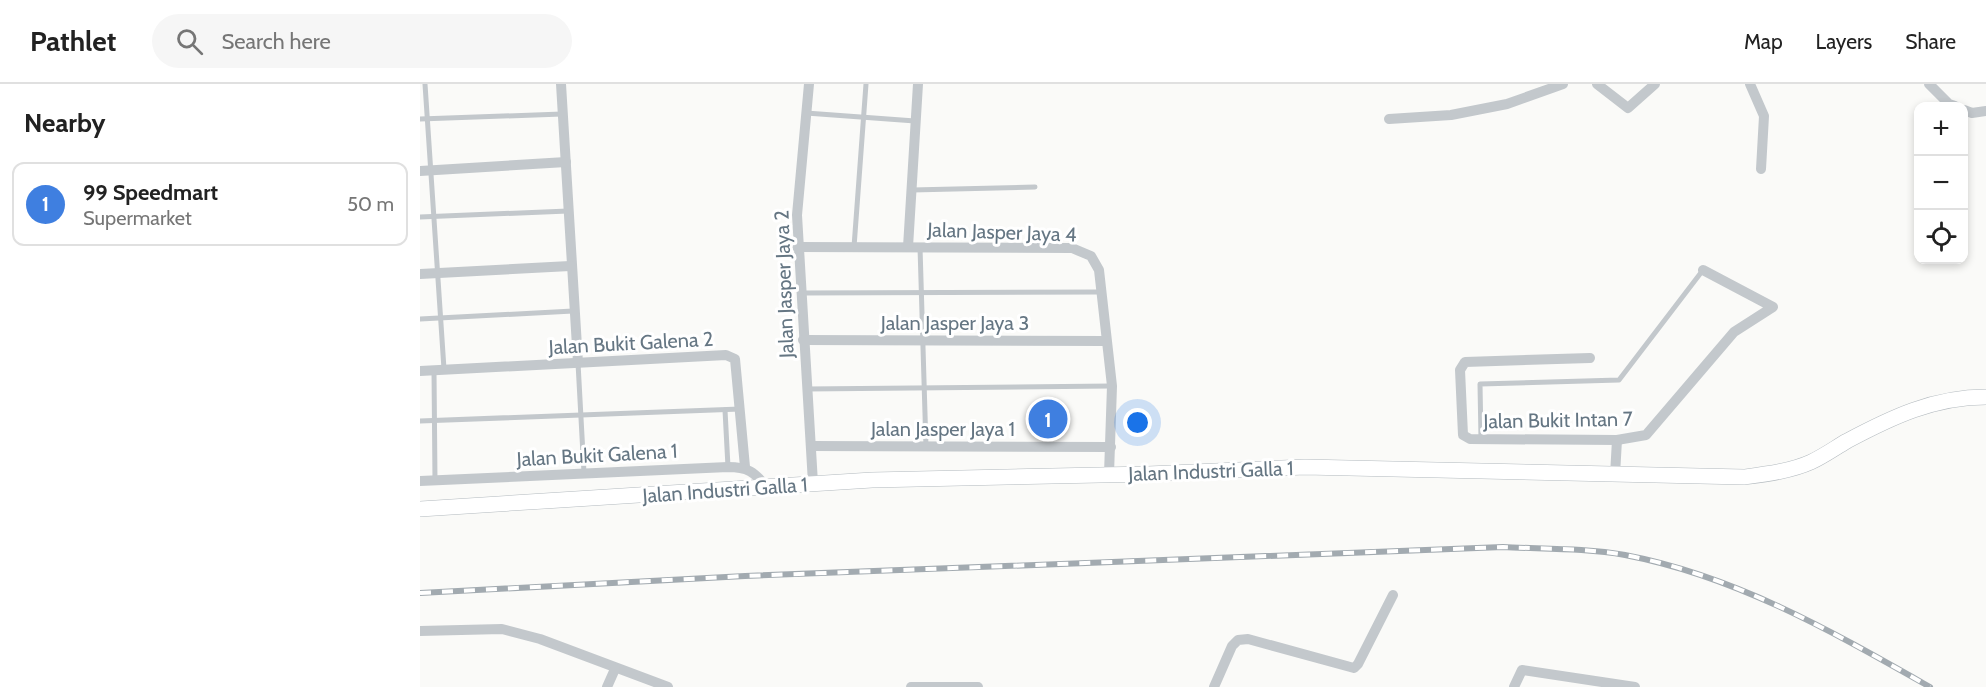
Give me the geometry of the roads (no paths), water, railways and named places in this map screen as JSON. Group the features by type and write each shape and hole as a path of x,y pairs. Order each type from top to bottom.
{"main road":[{"name":"Jalan Industri Galla 1","path":"420,509 813,483 1305,467 1744,477 1778,472 1811,462 1866,431 1918,407 1948,400 1986,397"}],"street":[{"path":"561,84 570,266 578,363"},
{"name":"Jalan Jasper Jaya 2","path":"809,84 796,215 813,483"},
{"path":"908,247 918,84"},
{"path":"1389,119 1451,115 1507,104 1563,84"},
{"path":"1598,84 1628,108 1655,84"},
{"path":"1750,84 1764,116 1761,169"},
{"path":"1929,84 1947,102"},
{"path":"1968,112 1986,111"},
{"path":"420,171 566,162"},
{"name":"Jalan Jasper Jaya 4","path":"797,247 1072,248 1083,251 1096,262 1107,341 1112,386 1109,474"},
{"path":"420,274 570,266"},
{"name":"Jalan Bukit Intan 7","path":"1590,358 1465,363 1460,370 1463,435 1470,439 1617,440 1646,435 1734,332 1773,307 1703,270"},
{"name":"Jalan Jasper Jaya 3","path":"803,340 1107,341"},
{"name":"Jalan Bukit Galena 2","path":"420,371 726,355 735,359 745,467"},
{"path":"1615,475 1617,440"},
{"name":"Jalan Jasper Jaya 1","path":"811,446 1111,447"},
{"path":"745,467 753,471 767,487"},
{"name":"Jalan Bukit Galena 1","path":"420,481 745,467"},
{"path":"1215,687 1232,646 1238,640 1248,639 1354,668 1393,595"},
{"path":"420,631 502,628 540,639 668,687"},
{"path":"607,687 615,669"},
{"path":"1514,687 1522,670 1589,683 1635,687"},
{"path":"911,687 978,687"}],"lane":[{"path":"425,84 442,318 433,420 435,481"},
{"path":"854,247 866,84"},
{"path":"420,119 562,114"},
{"path":"806,114 916,121"},
{"path":"912,190 1035,187"},
{"path":"420,217 568,211"},
{"path":"920,247 926,447"},
{"path":"1481,439 1480,384 1619,380 1703,270"},
{"path":"800,293 1101,292"},
{"path":"420,319 573,311"},
{"path":"578,363 584,474"},
{"path":"807,389 1112,386"},
{"path":"725,410 728,467"},
{"path":"420,421 740,410"}],"railway":[{"path":"420,593 745,576 1503,547 1580,550 1625,555 1666,564 1745,591 1857,646 1930,687"}],"place":[{"name":"99 Speedmart","path":"1048,419"}]}
